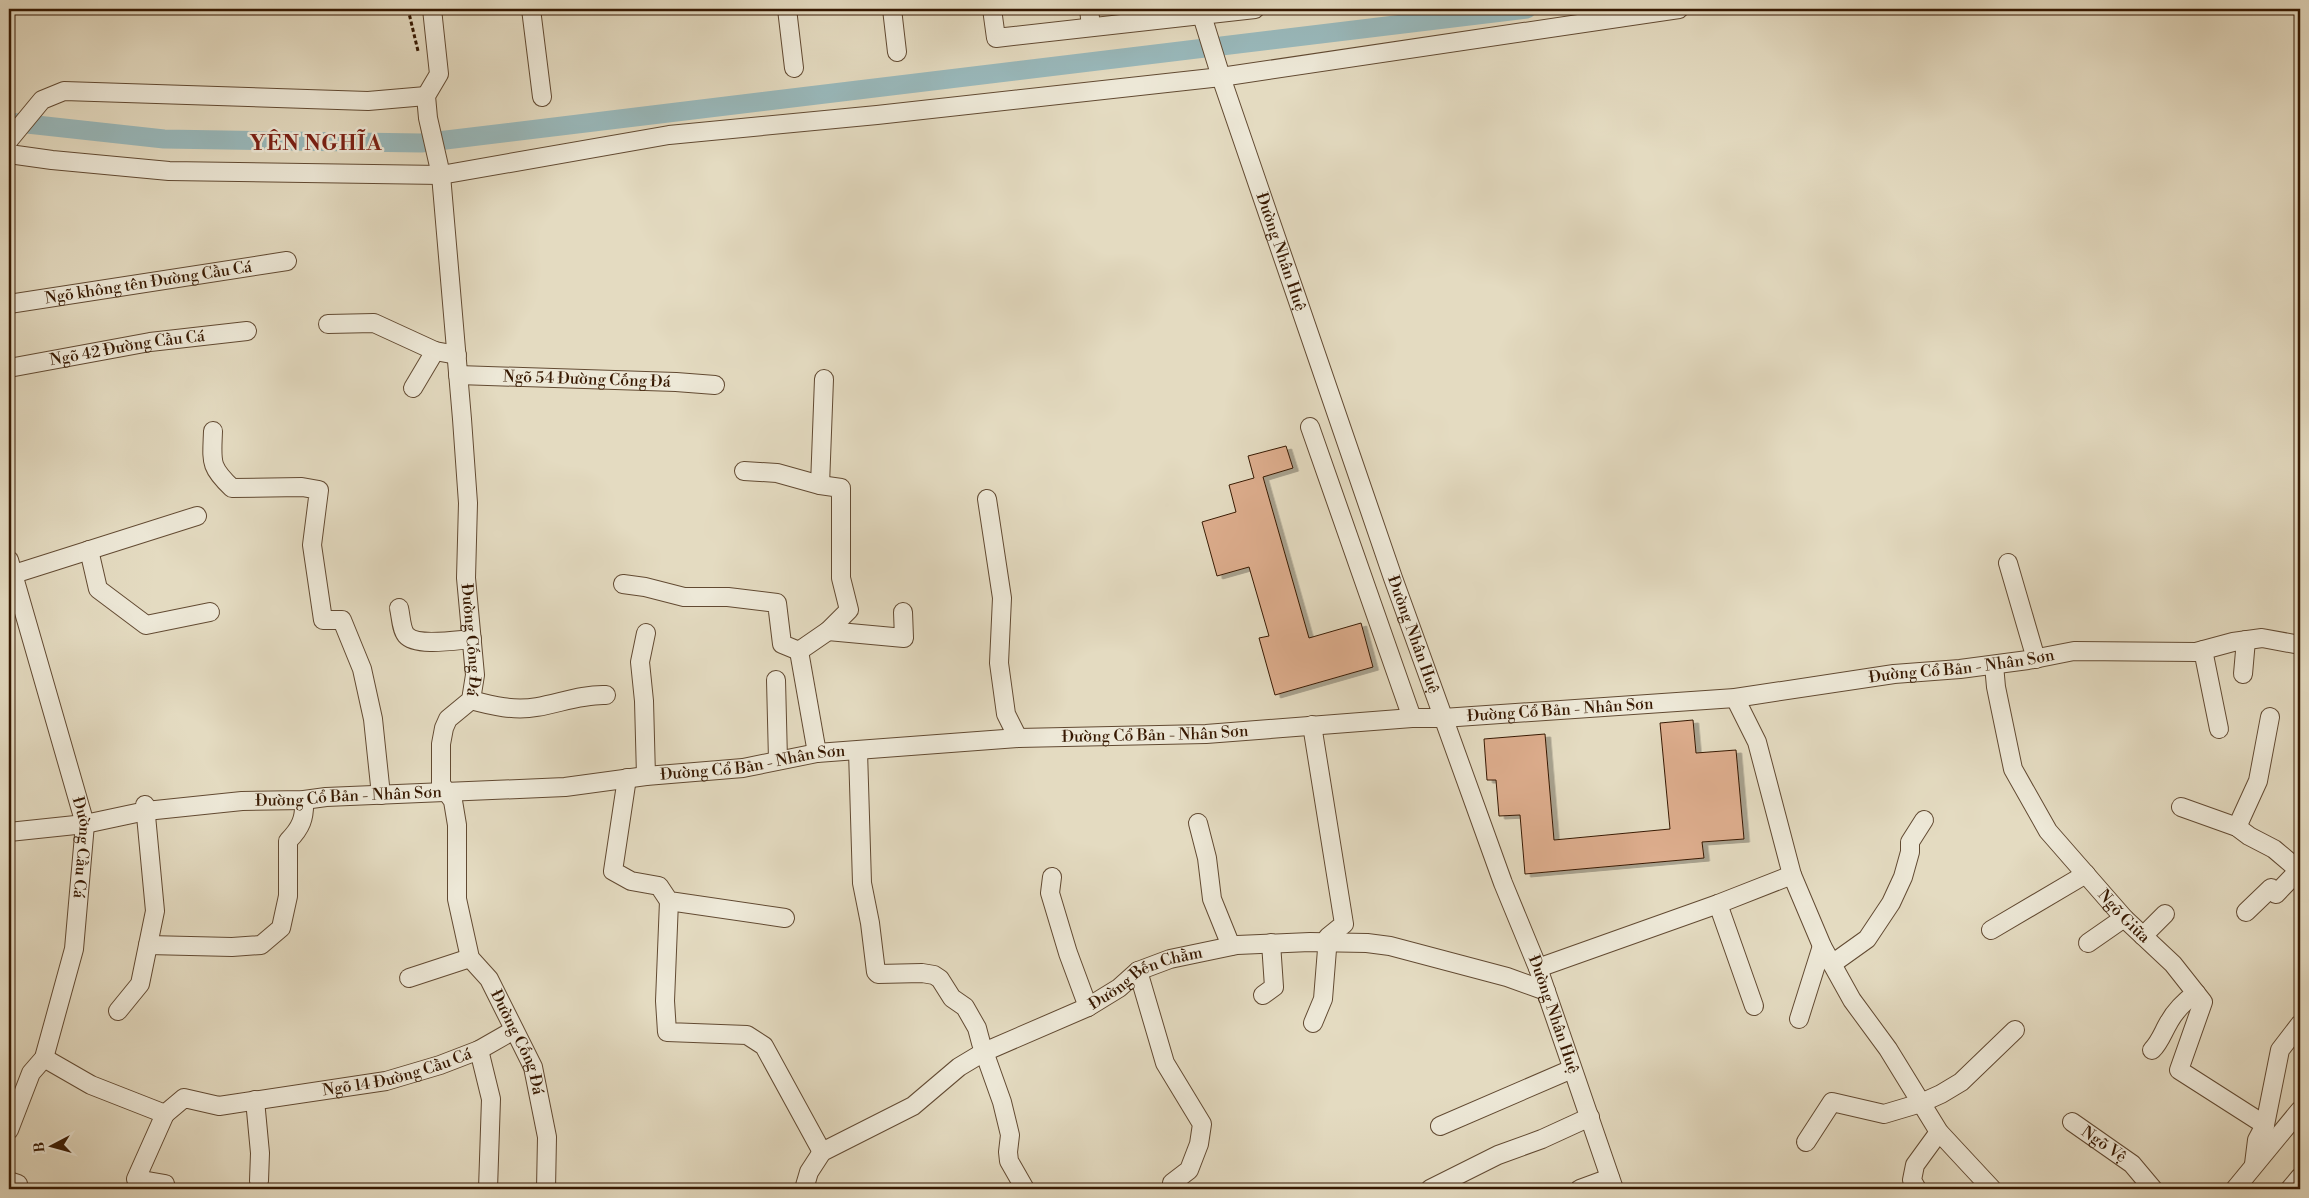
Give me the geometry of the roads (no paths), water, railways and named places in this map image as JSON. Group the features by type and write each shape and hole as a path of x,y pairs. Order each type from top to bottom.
{"street":[{"path":"9,140 42,100 64,91 368,101 426,96 439,74 432,9"},
{"path":"531,9 542,97"},
{"path":"787,9 794,68"},
{"path":"892,9 897,52"},
{"path":"992,9 996,38 1200,12 1255,9"},
{"path":"1089,9 1092,27"},
{"path":"9,154 169,172 441,175 669,134 877,116 1221,77 1678,9"},
{"name":"Đường Nhân Huệ","path":"1200,12 1393,578 1504,883 1538,968 1612,1183"},
{"name":"Đường Cống Đá","path":"426,96 428,118 441,175 457,355 468,504 466,578 475,676 471,700 448,719 444,728 441,744 441,784 444,791 453,801 457,825 457,899 470,958 489,979 534,1067 547,1137 546,1189"},
{"name":"Ngõ không tên Đường Cầu Cá","path":"9,304 287,261"},
{"path":"328,324 374,323 435,351 457,355"},
{"name":"Ngõ 42 Đường Cầu Cá","path":"9,368 150,342 247,331"},
{"path":"413,388 435,351"},
{"name":"Ngõ 54 Đường Cống Đá","path":"458,375 715,385"},
{"path":"820,485 824,379"},
{"path":"1310,428 1412,718"},
{"path":"213,432 212,459 216,473 232,488 302,487 319,490 312,545 323,620 342,620 362,669 373,719 381,795"},
{"path":"744,471 777,473 820,485 841,488 841,578 850,610 828,631 799,651"},
{"path":"987,499 1002,598 999,663 1006,714 1018,738"},
{"path":"11,567 89,550 197,516"},
{"path":"89,550 98,589 146,625 210,612"},
{"path":"2008,563 2036,659"},
{"name":"Đường Cầu Cá","path":"9,1130 16,1096 31,1073 44,1058 74,949 85,824 11,567"},
{"path":"1365,588 1393,578"},
{"path":"623,584 645,587 684,597 728,597 777,603 782,644 799,651"},
{"path":"399,608 405,633 412,640 435,642 472,639"},
{"path":"828,631 904,638 903,612"},
{"path":"646,633 640,662 644,701 646,776"},
{"name":"Đường Cổ Bản - Nhân Sơn","path":"9,832 85,824 146,808 242,801 304,800 326,796 565,787 627,778 743,768 817,753 1018,738 1206,734 1412,718 1443,718 1735,698 1894,674 1994,665 2074,652 2196,652 2262,638 2300,645"},
{"path":"2243,674 2246,640"},
{"path":"2203,650 2219,730"},
{"path":"799,651 817,753"},
{"name":"Ngõ Giữa","path":"1994,665 1996,687 2013,769 2048,831 2124,918 2173,964 2196,993"},
{"path":"776,680 778,760"},
{"path":"471,700 495,707 517,709 536,708 587,696 606,695"},
{"path":"1735,698 1757,742 1792,874 1822,946 1852,1000 1888,1049 1939,1132 1992,1189"},
{"path":"2237,827 2258,781 2270,717"},
{"path":"1312,725 1344,924 1328,937 1323,999 1314,1023"},
{"path":"858,751 862,883 870,923 876,972 904,975 926,973 938,977 951,996 964,1005 977,1028 1002,1102 1011,1137 1008,1157 1025,1189"},
{"path":"627,778 613,871 631,881 659,886 669,901 665,1000 668,1032 747,1035 764,1046 822,1152 809,1172 804,1189"},
{"path":"148,945 232,947 261,945 281,928 288,896 288,841 300,828 305,814 304,800"},
{"path":"2181,807 2237,827 2248,836 2274,849 2300,870 2276,894 2271,888 2246,912"},
{"path":"118,1011 140,984 155,911 146,808"},
{"path":"1832,964 1867,939 1903,877 1910,852 1910,842 1924,820"},
{"path":"1198,823 1206,858 1212,899 1231,946"},
{"path":"1538,968 1718,904 1792,874"},
{"path":"1991,930 2086,874"},
{"path":"1052,876 1050,893 1088,1007"},
{"path":"669,901 785,918"},
{"path":"1718,904 1754,1006"},
{"path":"2143,936 2165,914"},
{"path":"2088,943 2124,918"},
{"name":"Đường Bến Chằm","path":"822,1152 913,1106 959,1067 984,1052 1088,1007 1120,988 1138,971 1170,959 1231,946 1328,942 1367,943 1390,946 1507,977 1546,991"},
{"path":"1263,995 1274,987 1271,944"},
{"path":"1799,1019 1822,946"},
{"path":"409,978 470,958"},
{"path":"1138,971 1164,1063 1202,1124 1199,1144 1189,1170 1172,1183 1175,1189"},
{"path":"2152,1050 2158,1045 2179,1008 2196,993 2203,1002 2180,1070 2265,1125"},
{"path":"2254,1164 2257,1140 2265,1125 2280,1050 2300,1024"},
{"path":"479,1050 514,1030"},
{"path":"1806,1142 1832,1102 1884,1114 1921,1103 1961,1082 2015,1030"},
{"name":"Ngõ 14 Đường Cầu Cá","path":"166,1114 184,1098 219,1106 386,1081 440,1065 479,1050 491,1099 488,1189"},
{"path":"44,1058 91,1085 166,1114 136,1179 165,1184 166,1189"},
{"path":"1440,1126 1572,1069"},
{"path":"255,1100 260,1153 259,1181"},
{"path":"2235,1189 2300,1110"},
{"path":"1430,1189 1498,1155 1542,1139 1590,1116"},
{"name":"Ngõ Vệ","path":"2072,1122 2132,1164 2153,1189"},
{"path":"1917,1189 1912,1180 1915,1165 1939,1132"},
{"path":"2290,1189 2300,1177"},
{"path":"9,1181 18,1184 16,1189"},
{"path":"1580,1189 1612,1183"}],"waterway":[{"path":"9,122 164,139 421,143 1527,9"}],"district":[{"name":"YÊN NGHĨA","path":"316,144"}]}
